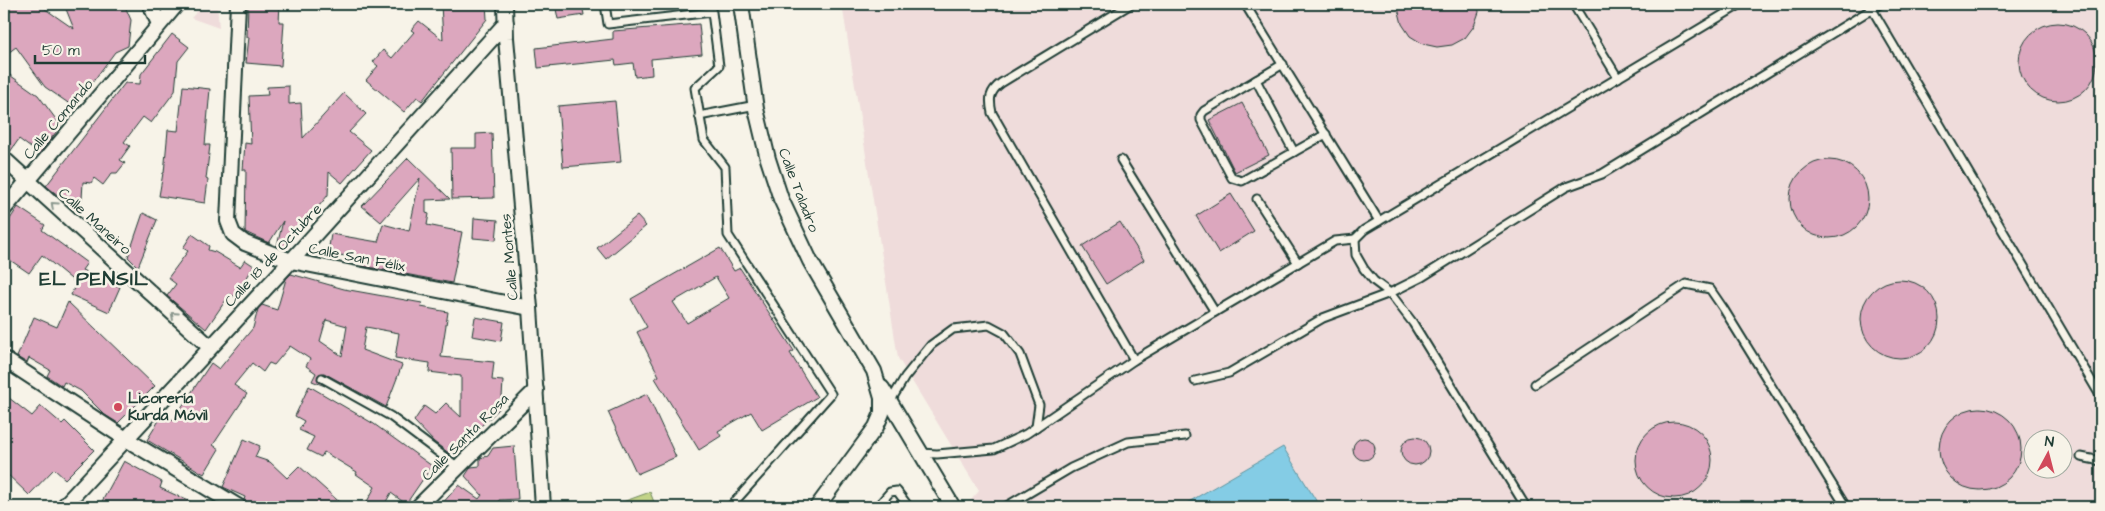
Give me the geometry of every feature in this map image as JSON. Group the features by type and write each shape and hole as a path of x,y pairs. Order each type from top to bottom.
{"street":[{"path":"150,4 159,24"},
{"name":"Calle Comando","path":"4,209 177,4"},
{"name":"Calle San Félix","path":"238,4 228,221 232,234 245,243 291,261 530,308"},
{"name":"Calle Montes","path":"505,4 530,308 542,507"},
{"name":"Calle Taladro","path":"741,4 756,105 768,159 781,199 810,261 874,371 880,386"},
{"name":"Calle 18 de Octubre","path":"64,507 291,261 506,23"},
{"name":"Calle Maneiro","path":"4,159 210,348"},
{"path":"4,359 126,439 239,507"},
{"path":"880,386 954,507"},
{"path":"817,507 876,427 882,413 880,386"},
{"name":"Calle Santa Rosa","path":"418,507 536,390"}],"lane":[{"path":"605,4 608,24 712,12 720,66 695,88 704,140 725,167 728,235 831,394 730,507"},
{"path":"1131,4 1001,83 992,90 989,100 992,113 1134,360"},
{"path":"1244,4 1379,221"},
{"path":"1573,4 1618,78"},
{"path":"921,453 937,454 994,448 1036,427 1134,360 1214,312 1335,241 1354,239 1364,230 1741,4"},
{"path":"1195,381 1229,373 1323,318 1390,293 1422,277 1566,187 1602,174 1870,6 1880,4"},
{"path":"1870,6 2101,397"},
{"path":"1283,64 1204,111 1201,116 1201,120 1232,178 1242,181 1326,134"},
{"path":"1256,80 1294,152"},
{"path":"700,116 756,105"},
{"path":"1121,160 1214,312"},
{"path":"1258,199 1298,263"},
{"path":"1354,239 1356,255 1364,269 1374,281 1390,293 1413,323 1526,507"},
{"path":"1535,384 1686,284 1710,289 1846,507"},
{"path":"890,402 905,377 931,345 953,329 989,325 1004,333 1020,354 1039,405 1036,427"},
{"path":"322,378 390,416 458,467"},
{"path":"1005,507 1072,468 1128,442 1186,436"},
{"path":"2081,457 2101,461"},
{"path":"877,507 890,492 897,491 909,507"}],"shaded area":[{"path":"204,4 217,4 219,28 191,18"},
{"path":"842,4 2101,4 2101,507 965,507 979,491 898,358"}],"green space":[{"path":"650,492 656,507 609,507"}],"water":[{"path":"1283,447 1320,507 1180,507"}],"building":[{"path":"4,4 38,4 74,29 64,4 124,4 131,20 128,46 115,52 74,107 45,87 16,47 4,56"},
{"path":"248,4 280,4 279,22 284,22 281,66 246,63 249,37 247,37"},
{"path":"441,4 486,4 487,19 422,101 417,97 404,112 366,80 378,66 373,62 383,50 392,58 414,32 411,30 419,21 443,40"},
{"path":"555,4 582,4 584,15 558,19"},
{"path":"1397,4 1478,4 1479,12 1474,26 1465,38 1452,45 1437,47 1423,44 1410,36 1402,24"},
{"path":"2058,23 2073,26 2086,34 2094,47 2097,62 2094,77 2086,90 2073,98 2058,101 2043,98 2030,90 2022,77 2019,62 2022,47 2030,34 2043,26"},
{"path":"699,24 702,54 651,59 652,75 635,77 633,63 616,65 615,60 538,68 536,48 613,39 613,31"},
{"path":"172,34 189,47 178,61 175,91 151,123 143,117 124,142 130,146 120,160 125,163 117,173 112,173 103,185 94,178 91,183 83,182 82,199 75,208 46,186 125,83 140,84 141,74"},
{"path":"4,71 38,95 61,126 39,154 19,139 10,152 4,150"},
{"path":"183,86 210,89 205,145 210,145 205,203 159,196 164,173 168,130 178,131"},
{"path":"289,86 289,104 301,103 303,138 344,93 366,114 349,132 371,150 342,183 329,172 328,195 284,249 277,246 283,221 269,243 245,232 246,170 243,170 245,143 251,144 249,96 268,95 267,87"},
{"path":"615,101 621,162 563,167 558,106"},
{"path":"1242,103 1269,155 1235,172 1209,120"},
{"path":"492,133 494,198 452,199 451,148 476,148 476,134"},
{"path":"408,158 450,199 426,200 426,213 429,214 427,225 462,232 452,283 363,266 364,259 328,253 331,234 378,242 383,224 409,231 420,178 381,222 362,206"},
{"path":"1829,160 1844,163 1857,171 1865,184 1868,199 1865,214 1857,227 1844,235 1829,238 1814,235 1801,227 1793,214 1790,199 1793,184 1801,171 1814,163"},
{"path":"1231,194 1254,231 1219,253 1196,216"},
{"path":"18,207 45,225 42,230 87,263 82,270 120,287 109,312 71,295 76,283 42,255 29,273 4,256 4,228"},
{"path":"143,213 157,220 138,267 128,257"},
{"path":"637,216 646,226 606,259 597,248"},
{"path":"474,218 498,220 496,240 473,238"},
{"path":"1120,222 1144,260 1106,284 1082,246"},
{"path":"192,234 209,246 208,250 215,252 240,267 245,260 254,266 235,297 230,294 206,329 167,296 176,284 168,278 188,251 183,248"},
{"path":"720,248 734,271 740,268 794,351 790,353 817,397 762,430 751,412 718,431 721,436 699,450 655,378 659,376 637,332 647,327 631,299","holes":["716,277 729,298 687,323 673,302"]},
{"path":"291,274 344,289 422,303 421,307 448,312 441,357 494,362 492,380 503,381 499,409 462,444 459,441 450,454 434,442 414,421 424,406 435,414 446,403 461,417 461,376 429,372 430,363 395,358 399,333 366,327 362,350 402,365 386,407 324,373 319,374 317,379 325,386 312,381 316,373 306,366 310,359 290,346 274,365 269,363 263,372 252,363 234,385 247,394 213,445 219,449 204,474 147,440 163,414 173,420 211,363 219,369 253,328 258,309 262,305 277,310 286,279","holes":["326,320 347,326 342,356 320,341"]},
{"path":"1900,280 1915,283 1932,297 1936,304 1939,319 1936,334 1922,351 1915,355 1900,358 1885,355 1868,341 1864,334 1861,319 1864,304 1878,287 1885,283"},
{"path":"68,302 155,386 118,423 105,415 81,391 64,382 62,386 47,376 50,370 29,358 27,363 17,357 34,317 57,327"},
{"path":"475,317 504,322 501,341 472,336"},
{"path":"309,386 374,424 432,466 406,504 391,493 383,507 364,507 375,487 356,474 357,472 324,452 321,457 307,450 314,437 299,430 304,421 295,416"},
{"path":"4,394 32,416 41,406 62,424 65,421 94,450 65,479 54,469 29,495 4,471"},
{"path":"647,394 676,457 637,474 608,412"},
{"path":"1980,408 1996,411 2009,420 2018,433 2021,449 2018,465 2009,478 1996,487 1980,490 1964,487 1951,478 1942,465 1939,449 1942,433 1951,420 1964,411"},
{"path":"1667,422 1681,422 1695,428 1706,439 1712,453 1709,475 1701,487 1681,498 1667,498 1653,492 1642,481 1636,467 1636,453 1642,439 1653,428"},
{"path":"1415,437 1425,441 1429,451 1425,461 1415,465 1405,461 1401,451 1405,441"},
{"path":"1360,438 1368,438 1375,445 1375,453 1368,460 1360,460 1353,453 1353,445"},
{"path":"244,439 260,446 255,457 270,462 287,478 299,466 345,507 260,507 246,503 245,497 223,487"},
{"path":"514,446 518,499 499,500 498,507 439,507 459,485 479,499 482,495 465,476 471,467 480,466 480,458 488,456 493,448"},
{"path":"124,461 162,482 160,488 202,507 99,507"}],"place":[{"name":"Licorería Kurda Móvil","path":"118,407"}],"district":[{"name":"EL PENSIL","path":"94,278"}]}
